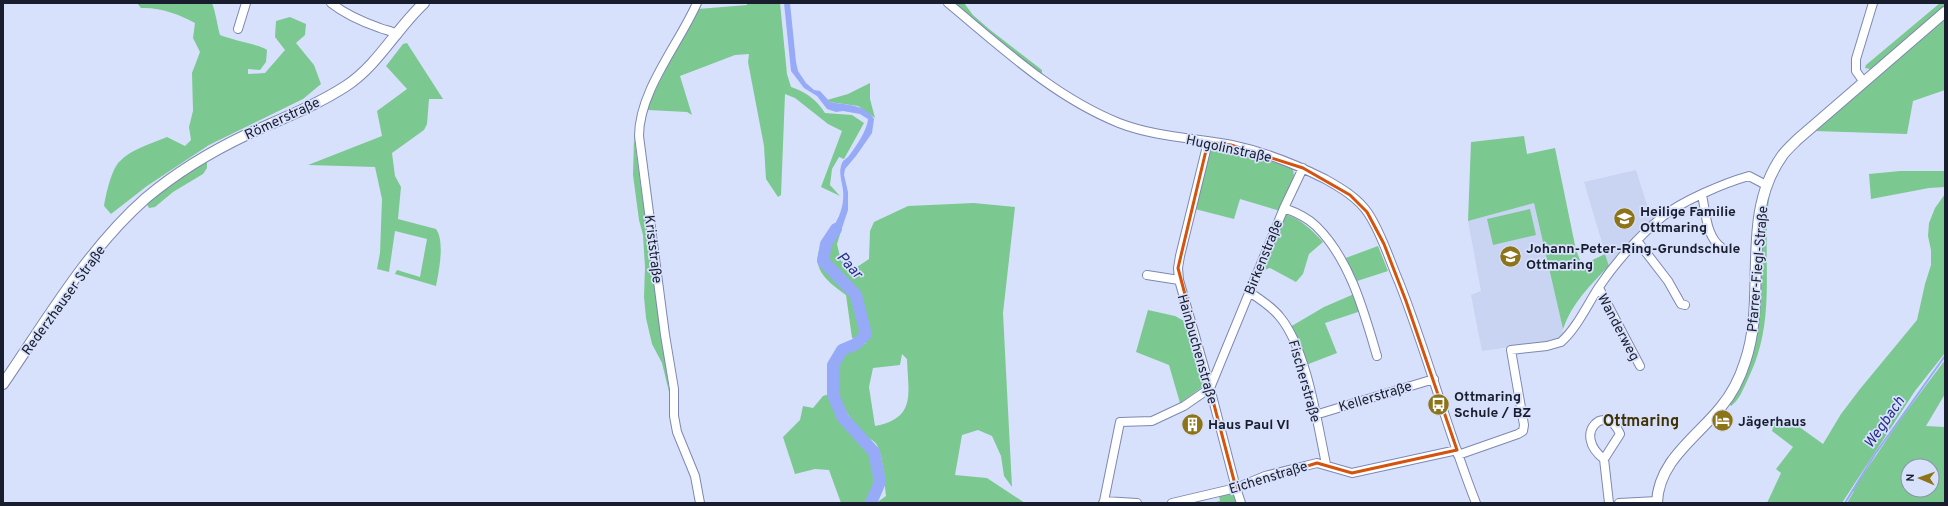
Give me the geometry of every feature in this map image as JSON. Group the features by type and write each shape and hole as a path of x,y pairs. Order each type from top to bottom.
{"main road":[{"name":"Römerstraße","path":"126,217 164,185 213,151 294,114 347,85 367,68 424,3"},
{"name":"Pfarrer-Fiegl-Straße","path":"1657,502 1662,480 1669,466 1685,445 1722,406 1736,383 1750,348 1756,305 1760,209 1766,185 1782,155 1863,81 1945,12"},
{"name":"Rederzhauser Straße","path":"3,384 54,307 89,259 126,217"}],"street":[{"path":"238,29 246,3"},
{"path":"331,3 341,10 381,29 391,30 397,35"},
{"name":"Kriststraße","path":"697,3 668,56 645,104 640,120 639,136 665,335 674,389 674,416 677,432 695,476 700,503"},
{"name":"Hugolinstraße","path":"948,3 1038,77 1087,108 1119,123 1144,131 1264,153 1303,168 1350,194 1367,212 1384,244 1434,378 1476,503"},
{"path":"1863,81 1856,71 1856,59 1873,3"},
{"name":"Hainbuchenstraße","path":"1208,142 1180,256 1178,268 1179,280 1241,503"},
{"name":"Birkenstraße","path":"1210,388 1284,208 1303,168"},
{"name":"Wanderweg","path":"1458,452 1518,434 1523,431 1524,425 1511,350 1547,346 1561,342 1566,338 1598,288 1613,269 1662,218 1673,210 1702,195 1749,176 1766,185"},
{"path":"1702,195 1710,233 1716,244 1722,248"},
{"path":"1284,208 1298,214 1316,226 1330,244 1356,289 1378,356"},
{"path":"1638,242 1668,281 1681,304 1685,305"},
{"name":"Hainbuchenstraße","path":"1147,275 1179,280"},
{"name":"Wanderweg","path":"1598,288 1640,366"},
{"name":"Fischerstraße","path":"1250,292 1262,300 1280,318 1293,337 1315,414 1326,464"},
{"name":"Kellerstraße","path":"1315,414 1434,378"},
{"path":"1137,503 1104,502 1120,422 1152,421 1184,406 1210,388"},
{"path":"1604,459 1620,434 1608,422 1599,421 1593,424 1591,428 1591,440 1594,448 1604,459 1609,503"},
{"name":"Eichenstraße","path":"1172,503 1236,488 1265,476 1304,465 1317,463 1326,464 1342,471 1352,473 1458,452"},
{"path":"1620,503 1657,502"}],"highlighted area":[{"path":"1208,142 1231,145 1303,168 1350,195 1367,212 1384,244 1406,301 1457,450 1352,473 1317,463 1236,488 1178,268"}],"shaded area":[{"name":"Heilige Familie Ottmaring","path":"1636,170 1650,214 1655,217 1609,266 1584,182"},
{"name":"Johann-Peter-Ring-Grundschule Ottmaring","path":"1534,203 1563,329 1562,335 1560,338 1546,342 1482,351 1471,295 1481,291 1468,221"}],"green space":[{"path":"137,3 212,3 220,35 259,46 267,50 266,62 260,70 248,69 248,74 265,73 285,50 275,37 276,21 290,17 306,24 305,35 296,43 314,65 321,84 303,99 209,145 147,186 111,214 104,206 106,195 116,166 124,157 142,147 167,137 185,146 191,140 189,127 193,111 192,73 200,52 193,38 195,23 169,12 141,8"},
{"path":"747,3 780,3 787,74 791,87 810,97 825,113 852,115 864,123 844,159 839,157 832,169 830,185 840,196 821,187 842,131 828,124 795,98 785,94 781,195 778,197 766,179 764,146 748,62 749,54 735,55 680,76 692,115 687,112 648,110 648,105 698,9 747,5"},
{"path":"951,3 964,3 973,15 1042,70 1042,73 1037,72"},
{"path":"1940,3 1945,3 1945,6 1873,67 1870,69 1865,68 1866,65"},
{"path":"1945,18 1945,90 1913,101 1907,134 1814,131"},
{"path":"407,43 443,99 429,99 427,124 424,130 392,153 395,176 401,187 398,219 436,229 439,234 441,248 440,265 436,286 395,274 397,270 420,277 427,239 395,231 389,272 377,269 380,253 382,199 375,167 308,165 382,136 377,111 407,89 386,66 403,44"},
{"path":"870,83 870,99 875,118 858,106 830,102 827,100 848,94"},
{"path":"1524,136 1527,154 1555,148 1576,250 1582,265 1605,254 1609,266 1588,287 1576,303 1563,329 1534,203 1468,221 1471,142"},
{"path":"634,137 670,396 662,363 652,344 646,318 644,297 645,267 643,235 639,220 633,175"},
{"path":"1214,149 1264,159 1293,169 1294,176 1280,211 1240,199 1234,219 1195,209 1210,152"},
{"path":"207,160 207,168 203,174 173,192 155,207 149,208 147,204 170,183"},
{"path":"1900,171 1945,171 1945,187 1929,188 1871,199 1869,174"},
{"path":"1770,191 1767,215 1766,309 1763,332 1757,356 1748,379 1739,397 1731,406 1729,404 1756,337 1760,305 1762,220"},
{"path":"1945,194 1945,353 1915,391 1842,503 1767,503 1781,473 1776,469 1793,447 1772,431 1776,416 1798,426 1823,444 1841,414 1917,320 1931,265 1931,250 1928,236 1929,223 1935,208"},
{"path":"974,203 1015,207 1003,313 1012,487 1004,476 1001,456 992,436 978,430 962,435 955,475 987,478 1025,503 876,503 886,496 882,464 877,445 857,427 847,413 839,399 835,383 836,367 840,357 847,351 860,347 866,343 852,338 846,295 831,284 825,277 818,264 818,256 820,248 826,238 830,243 842,228 837,244 841,261 857,267 869,259 870,231 874,222 908,206","holes":["902,354 907,359 908,393 904,410 898,417 875,426 869,387 873,368 900,365"]},
{"path":"1530,209 1536,235 1493,245 1487,219"},
{"path":"1285,214 1306,225 1323,242 1309,254 1303,274 1296,282 1270,268 1261,271"},
{"path":"1378,246 1388,271 1354,282 1343,259"},
{"path":"1354,294 1361,311 1325,323 1337,353 1306,365 1290,327 1324,307"},
{"path":"1148,310 1175,316 1186,322 1205,385 1180,403 1169,365 1136,352"},
{"path":"1945,360 1945,394 1926,426 1945,427 1945,503 1847,503 1854,491 1852,491 1900,420"},
{"path":"829,394 840,419 870,452 874,482 872,495 865,503 841,503 829,470 815,469 795,474 783,437 800,420 803,406 813,408 823,396"},
{"path":"1231,493 1234,495 1237,503 1211,503 1220,501 1219,496"}],"water":[{"path":"784,3 790,3 796,62 798,71 806,83 814,90 820,91 830,102 860,108 865,110 874,119 872,133 845,169 844,175 848,192 848,210 842,228 829,244 826,238 839,216 843,204 843,190 840,173 841,166 843,161 848,157 860,139 868,119 860,114 843,111 836,112 827,109 817,96 804,88 791,71"}],"waterway":[{"name":"Paar","path":"836,229 826,244 823,261 856,295 866,334 856,344 842,350 833,365 833,395 843,418 874,452 880,482 871,503"},
{"name":"Wegbach","path":"1845,503 1875,454 1945,356"}],"place":[{"name":"Heilige Familie Ottmaring","path":"1624,219"},
{"name":"Johann-Peter-Ring-Grundschule Ottmaring","path":"1511,256"},
{"name":"Ottmaring Schule / BZ","path":"1438,404"},
{"name":"Jägerhaus","path":"1722,421"},
{"name":"Haus Paul VI","path":"1192,424"}],"district":[{"name":"Ottmaring","path":"1641,420"}]}
